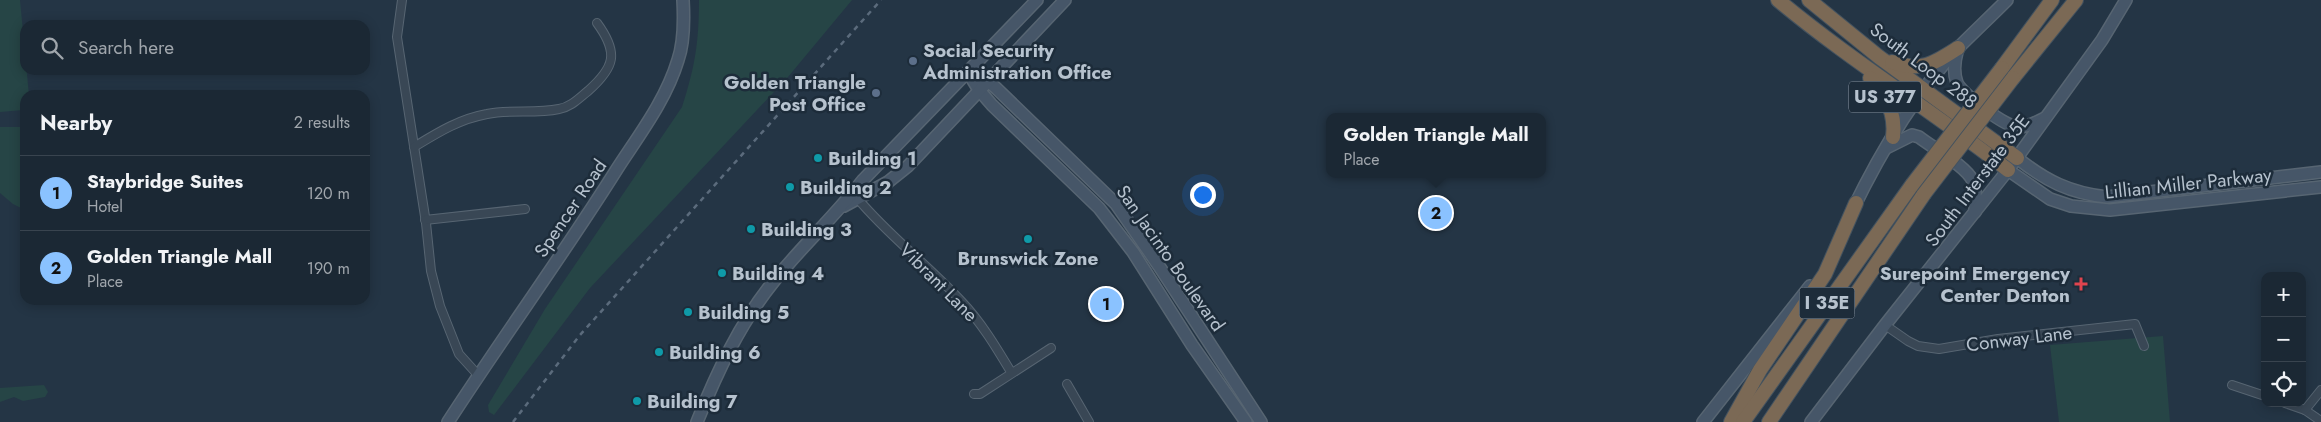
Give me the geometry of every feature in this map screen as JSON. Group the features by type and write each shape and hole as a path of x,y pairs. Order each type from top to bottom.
{"highway":[{"name":"South Loop 288","path":"1778,0 1858,64 1962,133 2008,170"},
{"name":"South Loop 288","path":"1810,0 1879,57 2017,158"},
{"name":"I 35E","path":"1743,422 1912,185 2052,0"},
{"name":"I 35E","path":"1769,422 1924,194 2076,0"},
{"path":"1879,57 1916,68 1937,62 1958,48"},
{"name":"US 377","path":"1858,64 1890,104 1893,114 1893,137"},
{"name":"US 377","path":"1730,422 1760,370 1824,274 1856,204"}],"main road":[{"name":"Spencer Road","path":"448,422 588,215 662,99 679,58 684,13 683,0"},
{"path":"698,422 724,360 748,317 796,255 842,206 863,180 1037,0"},
{"path":"842,206 888,182 908,166 987,80 1065,0"},
{"path":"1893,137 1915,102 1958,48 2007,0"},
{"name":"South Interstate 35E","path":"1811,422 2017,158 2102,40 2126,0"},
{"path":"1958,48 1954,64 1954,74 1962,90 2005,123 2012,126 2025,127 2045,118"},
{"name":"San Jacinto Boulevard","path":"968,72 987,80 1116,204 1261,422"},
{"name":"San Jacinto Boulevard","path":"968,72 979,90 1099,208 1133,252 1246,422"},
{"path":"1885,150 1912,135 1919,137 1964,170 1973,181 1976,194 1975,212"},
{"name":"US 377","path":"1856,204 1893,137"},
{"path":"1050,159 1056,145"},
{"path":"1050,159 1065,154"},
{"name":"Lillian Miller Parkway","path":"2017,158 2039,176 2085,195 2107,197 2321,172"},
{"name":"Lillian Miller Parkway","path":"2008,170 2050,199 2071,206 2122,210 2321,187"},
{"path":"2186,188 2190,202"},
{"path":"1703,422 1810,286 1834,247 1856,204"},
{"path":"1177,320 1189,312"}],"street":[{"path":"402,0 396,37 425,220 431,271 442,314 459,354 478,375"},
{"path":"414,147 450,125 472,118 514,110 537,112 560,109 572,105 611,66 612,54 606,36 597,23"},
{"name":"Vibrant Lane","path":"858,199 871,214 961,301 983,327 1011,372"},
{"path":"425,220 525,209"},
{"name":"Conway Lane","path":"1885,325 1918,346 1939,349 1998,339 2135,324 2144,346"},
{"path":"974,394 980,394 1011,372 1051,348"},
{"path":"1067,384 1085,421"},
{"path":"2232,385 2261,395"},
{"path":"2305,410 2321,390"},
{"path":"2296,407 2305,410 2321,421"}],"green space":[{"path":"0,0 20,0 22,20 20,20 20,75 27,75 29,90 20,90 20,110 0,112"},
{"path":"699,0 852,0 788,77 590,288 494,415 489,412 488,405 545,309 682,107 695,54"},
{"path":"0,127 20,127 20,208 0,193"},
{"path":"2163,336 2170,422 2059,422 2050,345"},
{"path":"44,385 48,392 45,397 23,401 14,397 0,402 0,388"}],"railway":[{"path":"513,422 580,335 881,0"}],"place":[{"name":"Social Security Administration Office","path":"913,61"},
{"name":"Golden Triangle Post Office","path":"876,93"},
{"name":"Building 1","path":"818,158"},
{"name":"Building 2","path":"790,187"},
{"name":"Golden Triangle Mall","path":"1436,213"},
{"name":"Building 3","path":"751,229"},
{"name":"Brunswick Zone","path":"1028,239"},
{"name":"Building 4","path":"722,273"},
{"name":"Surepoint Emergency Center Denton","path":"2081,284"},
{"name":"Staybridge Suites","path":"1106,304"},
{"name":"Building 5","path":"688,312"},
{"name":"Building 6","path":"659,352"},
{"name":"Building 7","path":"637,401"}]}
